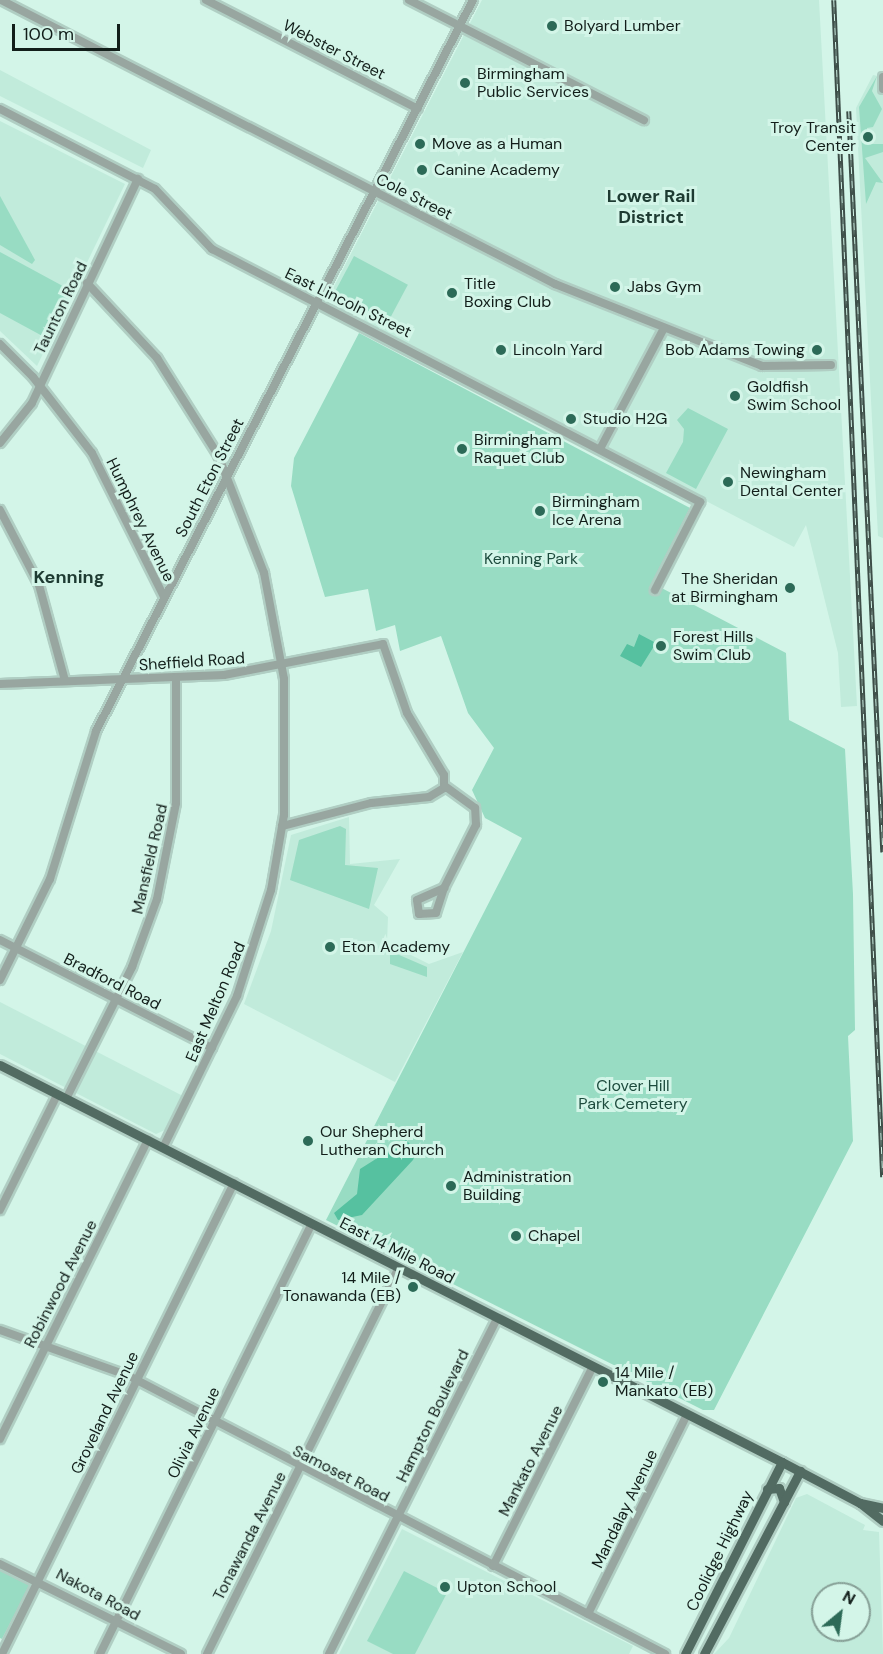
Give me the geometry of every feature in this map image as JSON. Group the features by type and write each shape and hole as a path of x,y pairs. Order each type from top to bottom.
{"main road":[{"name":"East 14 Mile Road","path":"0,1065 860,1503"},
{"name":"Coolidge Highway","path":"685,1654 782,1462"},
{"name":"Coolidge Highway","path":"704,1654 800,1471"},
{"path":"767,1489 779,1488 784,1502"},
{"path":"860,1503 883,1508"},
{"path":"860,1503 883,1521"},
{"path":"698,1629 703,1640 714,1636"}],"street":[{"name":"Cole Street","path":"1,0 555,284 769,368 831,365"},
{"name":"Webster Street","path":"206,0 418,109"},
{"path":"409,0 644,120"},
{"name":"South Eton Street","path":"0,980 50,879 84,758 121,680 473,0"},
{"path":"883,77 883,89"},
{"name":"East Lincoln Street","path":"0,109 138,179 163,195 205,244 700,502 655,590"},
{"name":"Taunton Road","path":"0,443 40,384 138,179"},
{"name":"East Melton Road","path":"87,283 158,358 227,475 264,573 282,667 287,738 282,826 257,941 212,1048 163,1148"},
{"path":"600,449 664,328"},
{"name":"Humphrey Avenue","path":"0,344 40,384 107,477 164,597"},
{"path":"0,510 39,585 65,681"},
{"name":"Sheffield Road","path":"0,684 176,678 282,667 383,644 407,713 445,783"},
{"name":"Mansfield Road","path":"0,1210 116,999 150,922 172,833 178,771 176,678"},
{"path":"282,826 370,803 429,797 445,783 472,804 478,816 444,888"},
{"name":"Bradford Road","path":"0,940 212,1048"},
{"name":"Robinwood Avenue","path":"0,1439 148,1140"},
{"name":"Groveland Avenue","path":"2,1654 234,1184"},
{"name":"Olivia Avenue","path":"100,1654 312,1224"},
{"name":"Tonawanda Avenue","path":"207,1654 398,1269"},
{"name":"Hampton Boulevard","path":"329,1654 497,1319"},
{"name":"Samoset Road","path":"0,1330 136,1380 299,1468 665,1654"},
{"name":"Mankato Avenue","path":"493,1566 592,1368"},
{"name":"Mandalay Avenue","path":"588,1614 687,1415"},
{"name":"Nakota Road","path":"0,1564 38,1579 181,1654"}],"shaded area":[{"path":"482,0 819,0 857,706 841,707 838,653 806,525 794,547 326,302"},
{"path":"0,70 151,150 143,168 0,96"},
{"path":"873,75 883,77 883,538 878,536 856,108"},
{"path":"0,121 125,184 37,366 0,331"},
{"path":"639,634 656,643 641,667 620,656 627,644 634,647"},
{"name":"Eton Academy","path":"349,817 350,864 400,859 374,905 388,917 387,943 429,964 463,952 395,1082 244,1004 271,931 291,835"},
{"path":"0,1002 183,1096 165,1130 156,1134 0,1054"},
{"path":"406,1140 417,1151 413,1160 362,1215 338,1220 334,1213 357,1194 360,1169"},
{"path":"807,1494 865,1525 863,1530 879,1532 883,1654 714,1654 729,1638 796,1498"},
{"name":"Upton School","path":"402,1529 633,1646 629,1654 339,1654"}],"green space":[{"path":"877,76 872,91 882,109 873,127 867,128 868,144 883,144 883,152 865,158 883,183 876,182 866,204 859,107"},
{"path":"0,196 35,260 32,264 0,245"},
{"path":"0,252 72,291 48,339 0,313"},
{"path":"354,256 408,285 386,325 332,297"},
{"name":"Clover Hill Park Cemetery","path":"359,333 690,508 652,583 786,653 789,720 845,749 853,894 855,1030 848,1036 853,1141 714,1410 703,1410 326,1220 522,838 485,818 472,790 494,748 468,713 441,636 400,651 395,625 376,631 368,589 325,597 291,486 294,458"},
{"path":"688,408 728,429 696,489 666,473 683,442 684,429 677,420"},
{"path":"340,826 346,829 345,865 378,868 369,909 290,880 299,840"},
{"path":"390,951 427,967 427,977 390,964"},
{"path":"0,1570 30,1585 2,1639 0,1638"},
{"path":"404,1571 447,1593 415,1654 393,1654 367,1641"}],"railway":[{"path":"834,0 883,1177"},
{"path":"849,111 883,852"}],"place":[{"name":"Bolyard Lumber","path":"552,26"},
{"name":"Birmingham Public Services","path":"465,83"},
{"name":"Troy Transit Center","path":"868,137"},
{"name":"Move as a Human","path":"420,144"},
{"name":"Canine Academy","path":"422,170"},
{"name":"Jabs Gym","path":"615,287"},
{"name":"Title Boxing Club","path":"452,293"},
{"name":"Lincoln Yard","path":"501,350"},
{"name":"Bob Adams Towing","path":"817,350"},
{"name":"Goldfish Swim School","path":"735,396"},
{"name":"Studio H2G","path":"571,419"},
{"name":"Birmingham Raquet Club","path":"462,449"},
{"name":"Newingham Dental Center","path":"728,482"},
{"name":"Birmingham Ice Arena","path":"540,511"},
{"name":"The Sheridan at Birmingham","path":"790,588"},
{"name":"Forest Hills Swim Club","path":"661,646"},
{"name":"Eton Academy","path":"330,947"},
{"name":"Our Shepherd Lutheran Church","path":"308,1141"},
{"name":"Administration Building","path":"451,1186"},
{"name":"Chapel","path":"516,1236"},
{"name":"14 Mile / Tonawanda (EB)","path":"413,1287"},
{"name":"14 Mile / Mankato (EB)","path":"603,1382"},
{"name":"Upton School","path":"445,1587"}],"district":[{"name":"Lower Rail District","path":"651,207"},
{"name":"Kenning","path":"69,577"}],"park label":[{"name":"Kenning Park","path":"531,559"}]}
